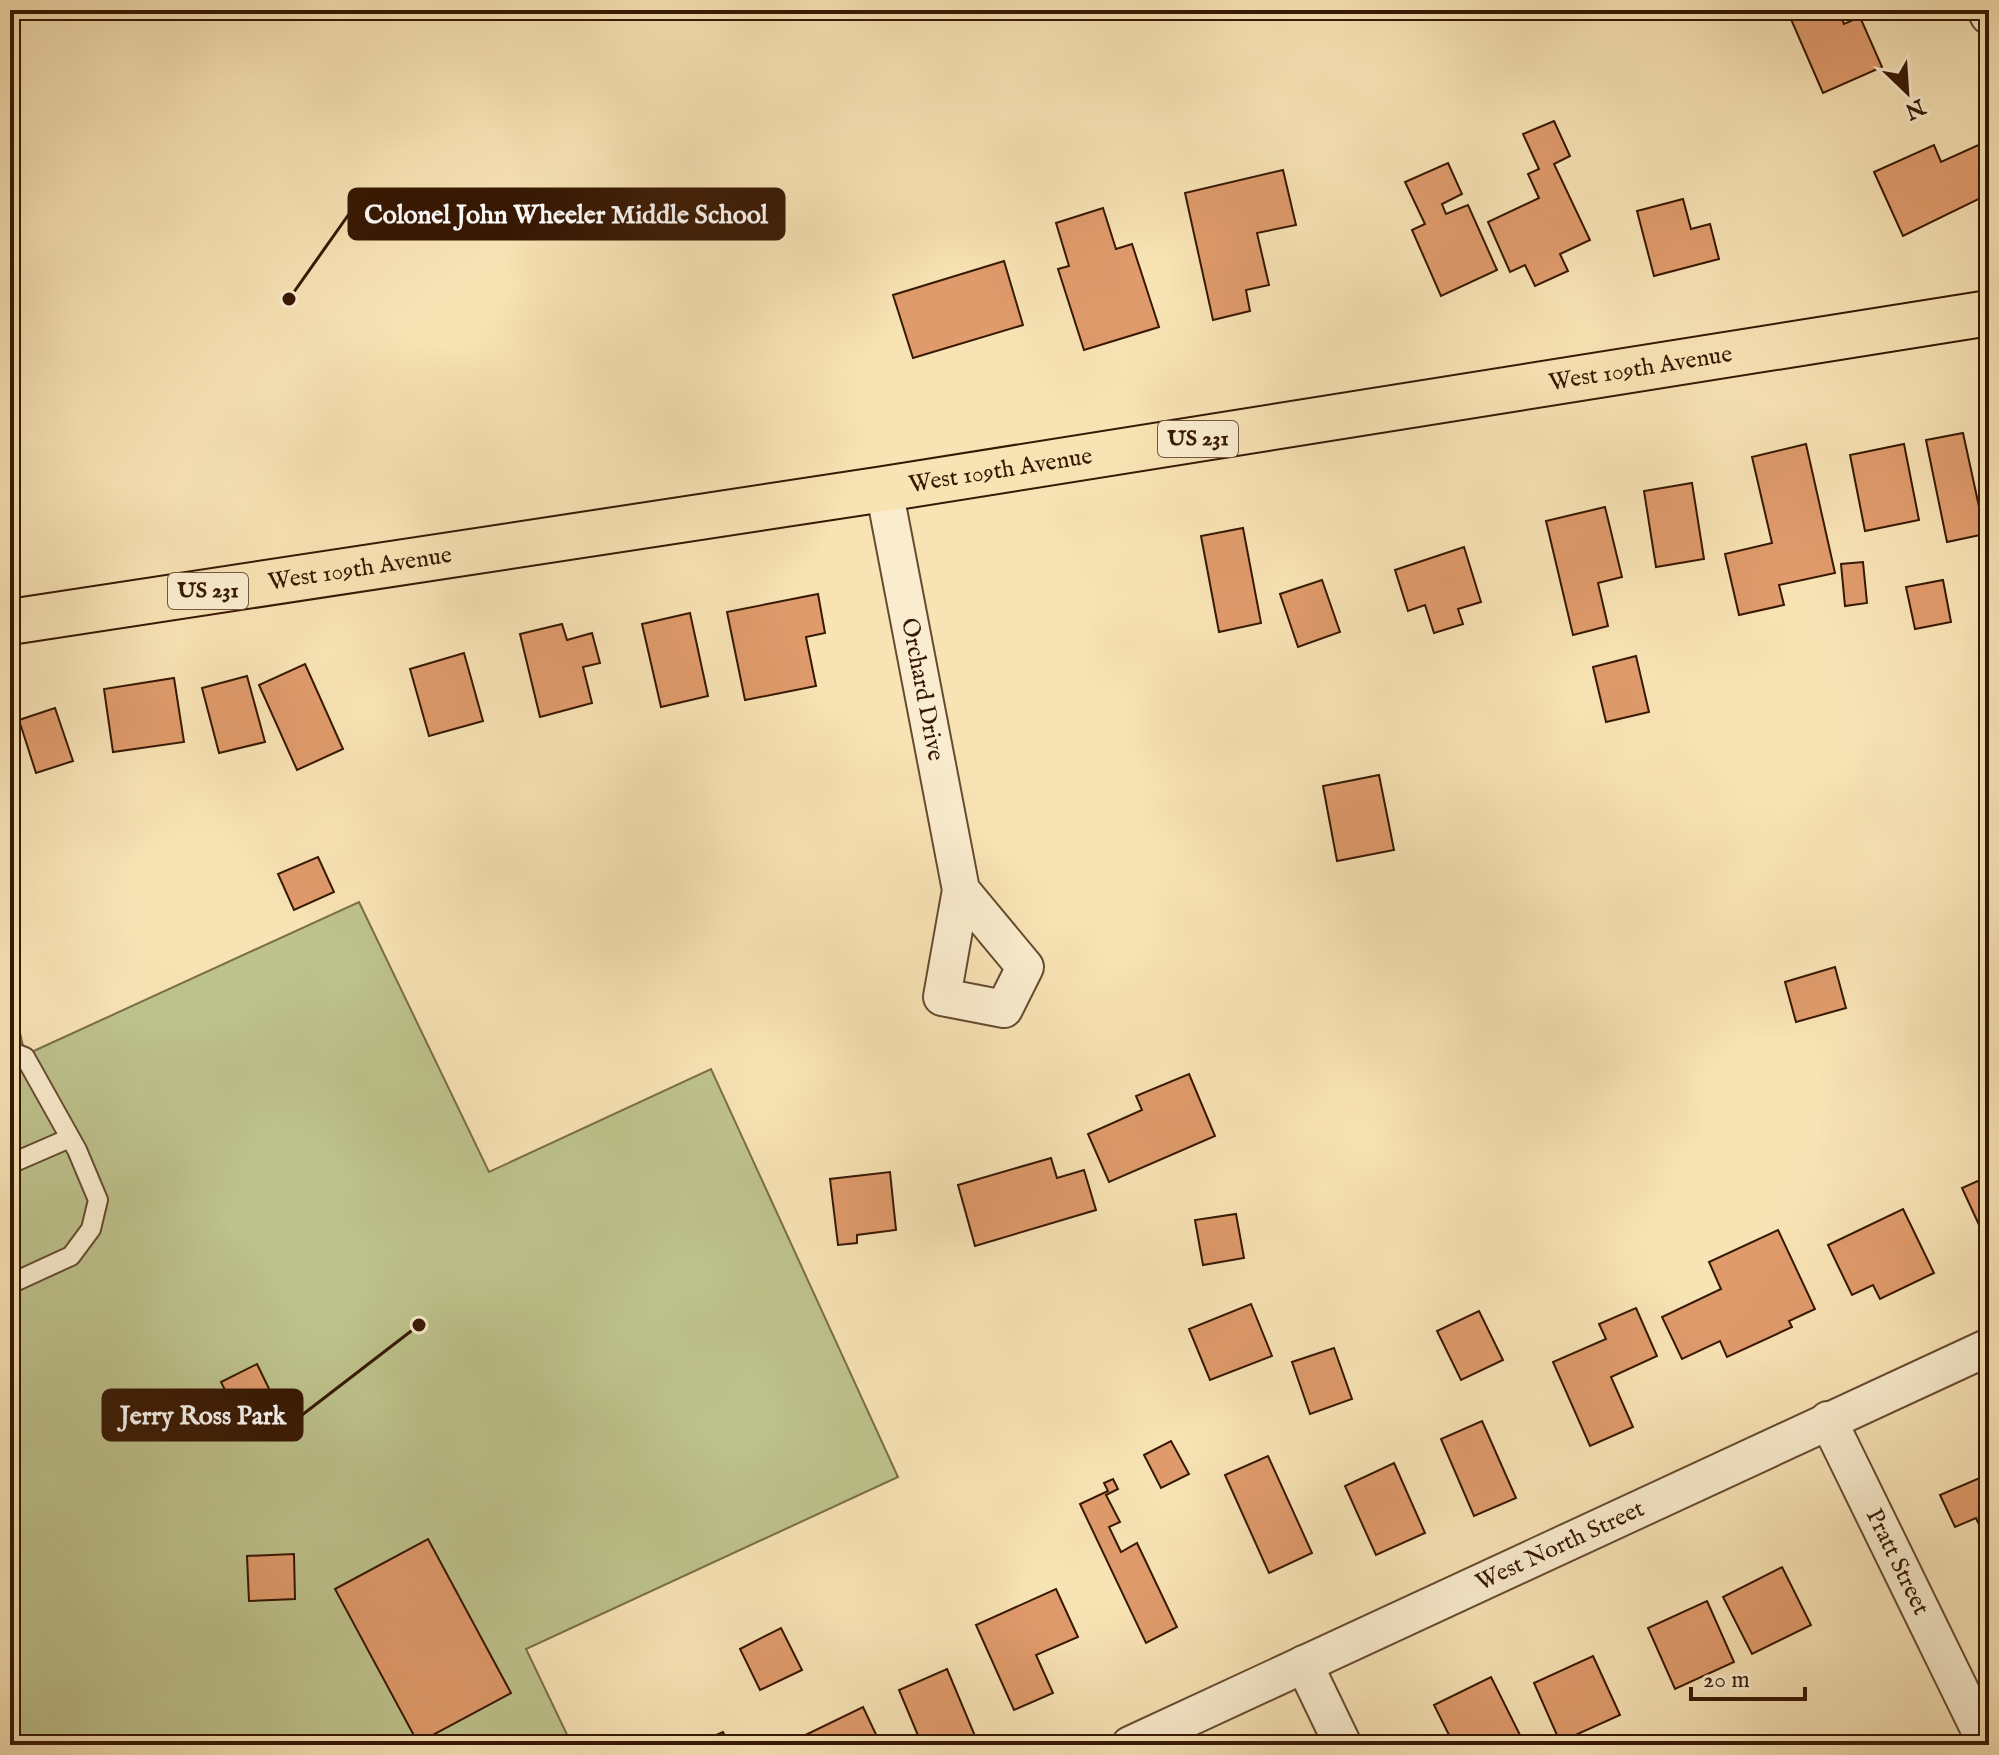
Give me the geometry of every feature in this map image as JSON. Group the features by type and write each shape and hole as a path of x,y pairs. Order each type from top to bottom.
{"main road":[{"name":"West 109th Avenue","path":"10,622 884,489 1989,313"}],"street":[{"path":"1986,10 1989,16"},
{"name":"Orchard Drive","path":"884,489 961,890"},
{"name":"West North Street","path":"1130,1745 1989,1347"},
{"name":"Pratt Street","path":"1828,1420 1987,1745"},
{"path":"1304,1664 1343,1745"}],"lane":[{"path":"10,1051 25,1057 70,1138 98,1200 91,1229 71,1256 10,1284"},
{"path":"10,1164 70,1138"}],"green space":[{"path":"359,902 489,1172 711,1069 898,1477 526,1649 572,1745 10,1745 10,988 25,1055"}],"building":[{"path":"1787,10 1838,10 1844,24 1860,17 1882,67 1823,93"},
{"path":"1554,121 1570,156 1554,164 1590,240 1560,254 1568,271 1535,286 1525,265 1510,272 1488,222 1539,198 1528,174 1539,169 1523,134"},
{"path":"1985,142 1989,151 1989,194 1903,236 1874,172 1934,145 1941,162"},
{"path":"1448,163 1462,194 1442,204 1446,214 1468,205 1497,270 1441,296 1412,230 1425,224 1405,182"},
{"path":"1283,170 1296,225 1257,233 1269,285 1246,290 1250,311 1213,320 1185,193"},
{"path":"1683,199 1691,229 1710,224 1719,259 1654,276 1637,211"},
{"path":"1103,208 1116,249 1132,244 1159,327 1084,350 1058,269 1069,266 1056,223"},
{"path":"1004,261 1023,325 913,358 893,295"},
{"path":"1963,433 1985,534 1947,542 1926,440"},
{"path":"1806,444 1835,573 1779,585 1784,605 1739,615 1725,554 1772,543 1752,457"},
{"path":"1904,444 1919,520 1865,531 1850,455"},
{"path":"1692,483 1704,559 1656,567 1644,491"},
{"path":"1605,507 1622,577 1598,583 1608,626 1573,635 1546,521"},
{"path":"1243,528 1261,623 1219,632 1201,536"},
{"path":"1464,547 1481,602 1458,609 1463,624 1434,633 1425,605 1408,611 1395,570"},
{"path":"1863,562 1867,603 1845,606 1841,564"},
{"path":"1322,580 1340,632 1298,647 1280,594"},
{"path":"1943,580 1951,622 1915,629 1906,587"},
{"path":"818,594 825,633 806,637 816,686 745,700 727,612"},
{"path":"690,613 708,696 661,707 642,624"},
{"path":"562,624 567,640 592,633 600,663 583,667 592,703 540,717 520,634"},
{"path":"464,653 483,721 429,736 410,669"},
{"path":"1636,656 1649,712 1606,722 1593,667"},
{"path":"305,664 343,749 297,770 259,685"},
{"path":"247,676 265,742 219,753 202,688"},
{"path":"174,678 184,742 113,752 104,689"},
{"path":"55,708 73,761 36,773 19,720"},
{"path":"1379,775 1394,850 1337,861 1323,786"},
{"path":"318,857 334,892 294,910 278,874"},
{"path":"1835,967 1846,1008 1796,1022 1785,982"},
{"path":"1189,1074 1215,1136 1109,1182 1088,1134 1142,1110 1136,1096"},
{"path":"1051,1158 1057,1178 1084,1170 1096,1210 975,1246 958,1185"},
{"path":"890,1172 896,1230 857,1235 857,1243 838,1245 830,1179"},
{"path":"1989,1176 1989,1238 1986,1240 1962,1188"},
{"path":"1903,1209 1934,1273 1880,1299 1873,1285 1852,1295 1828,1245"},
{"path":"1236,1214 1244,1258 1203,1265 1195,1220"},
{"path":"1778,1230 1815,1309 1789,1321 1792,1327 1727,1357 1720,1341 1682,1359 1662,1317 1721,1289 1709,1262"},
{"path":"1251,1304 1272,1356 1210,1380 1189,1329"},
{"path":"1636,1308 1657,1356 1611,1377 1633,1427 1590,1446 1553,1362 1606,1339 1599,1324"},
{"path":"1479,1311 1503,1360 1461,1380 1437,1331"},
{"path":"1334,1348 1352,1399 1310,1414 1292,1362"},
{"path":"257,1364 274,1399 238,1417 221,1382"},
{"path":"1482,1421 1516,1498 1474,1516 1441,1439"},
{"path":"1171,1441 1189,1474 1161,1488 1144,1455"},
{"path":"1268,1456 1312,1553 1269,1573 1225,1475"},
{"path":"1394,1463 1425,1533 1376,1555 1345,1486"},
{"path":"1989,1474 1989,1526 1981,1529 1976,1518 1955,1527 1940,1495"},
{"path":"1113,1479 1118,1489 1106,1495 1120,1522 1109,1527 1121,1552 1137,1543 1177,1627 1146,1643 1080,1504 1108,1491 1104,1483"},
{"path":"428,1539 511,1693 418,1743 335,1589"},
{"path":"294,1554 295,1599 249,1601 247,1556"},
{"path":"1782,1567 1811,1625 1752,1654 1723,1597"},
{"path":"1056,1589 1078,1637 1036,1655 1053,1693 1014,1710 976,1625"},
{"path":"1707,1601 1734,1662 1675,1689 1648,1628"},
{"path":"781,1628 802,1670 760,1690 740,1649"},
{"path":"1593,1656 1620,1715 1560,1742 1534,1683"},
{"path":"947,1669 975,1736 954,1745 922,1745 899,1690"},
{"path":"1491,1677 1524,1743 1454,1745 1434,1705"},
{"path":"863,1707 881,1745 795,1745 793,1741"},
{"path":"723,1732 729,1745 693,1745"}],"place":[{"name":"Colonel John Wheeler Middle School","path":"289,299"},
{"name":"Jerry Ross Park","path":"419,1325"}]}
